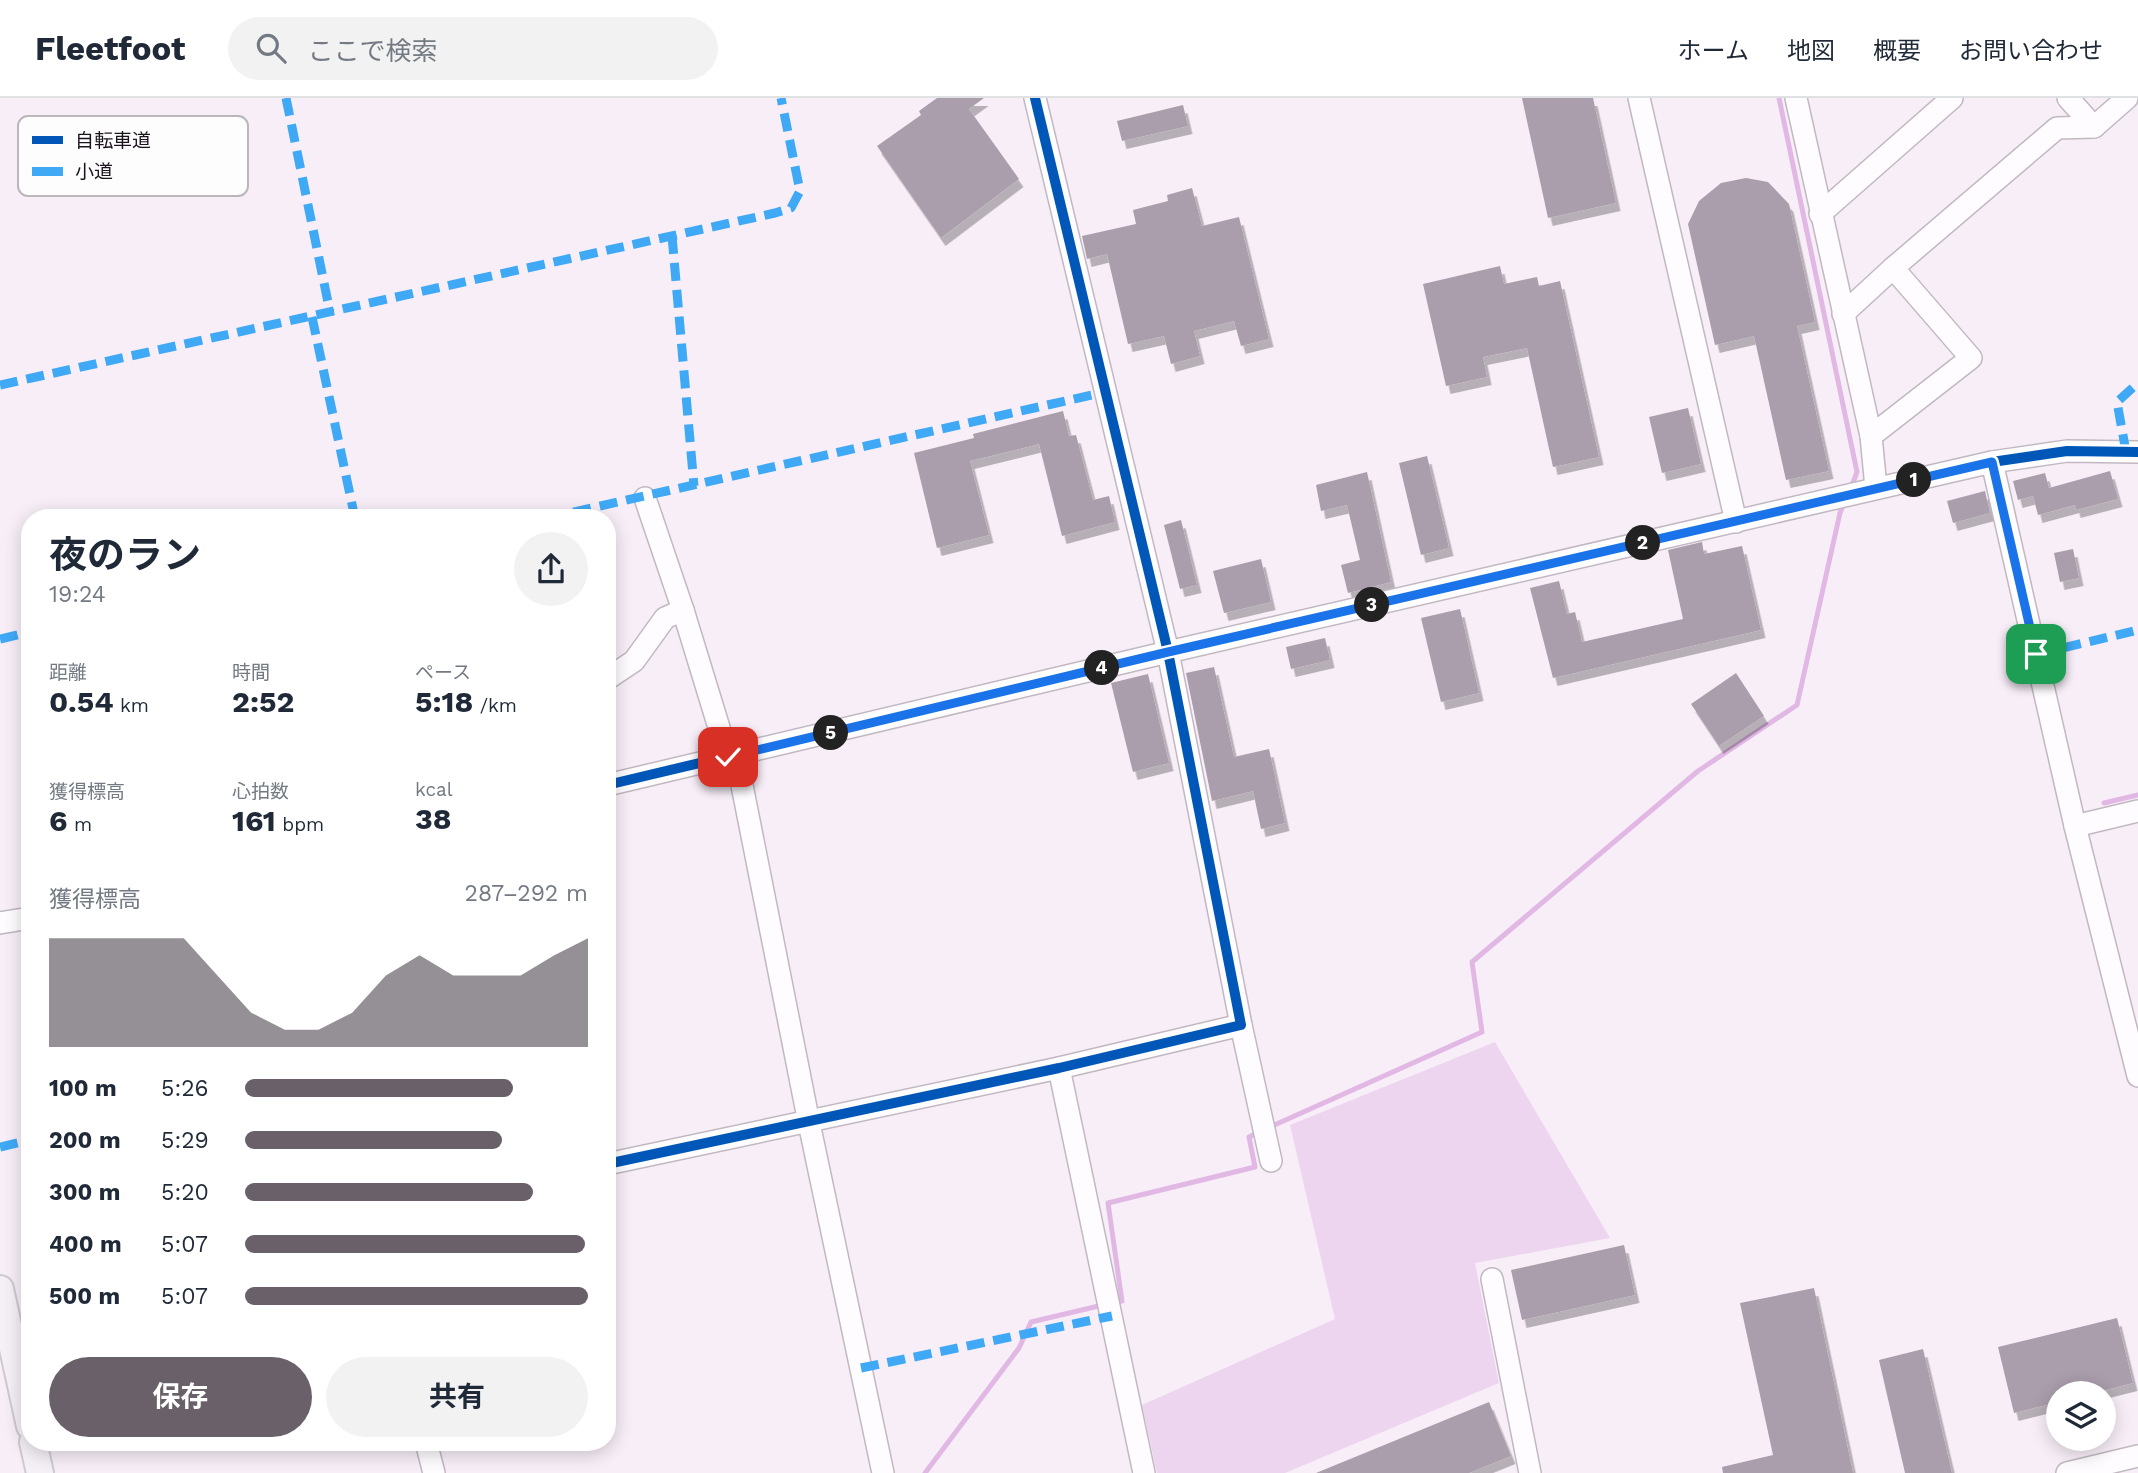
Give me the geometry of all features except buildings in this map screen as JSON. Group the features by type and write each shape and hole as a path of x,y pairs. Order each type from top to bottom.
{"main road":[{"path":"0,1289 21,1386"},
{"path":"35,1451 40,1473"}],"street":[{"path":"1035,98 1168,652 1241,1025 1271,1161"},
{"path":"1639,98 1737,522"},
{"path":"1820,214 1952,98"},
{"path":"2068,98 2094,127"},
{"path":"1843,314 2057,128 2094,127 2127,98"},
{"path":"1800,101 1820,214 1871,436 1875,488"},
{"path":"1871,436 1971,358 1893,268"},
{"path":"616,783 1168,652 1992,462 2067,451 2138,452"},
{"path":"1992,462 2075,826 2138,1076"},
{"path":"645,498 732,756 883,1473"},
{"path":"616,673 634,661 665,618 683,610"},
{"path":"2075,826 2138,811"},
{"path":"0,923 21,920"},
{"path":"616,1162 809,1123 1241,1025"},
{"path":"1059,1068 1144,1473"},
{"path":"1492,1279 1530,1473"},
{"path":"428,1451 433,1473"},
{"path":"2067,1473 2138,1456"}],"shaded area":[{"path":"1495,1042 1610,1238 1475,1263 1499,1383 1285,1473 1157,1473 1142,1405 1335,1319 1290,1125"}],"waterway":[{"path":"1779,98 1857,472 1851,488"},
{"path":"1270,1127 1482,1032 1472,962 1698,771 1797,705 1844,503"},
{"path":"2104,803 2138,795"},
{"path":"1113,1303 1122,1301 1108,1203 1255,1167 1249,1137 1261,1131"},
{"path":"925,1473 1019,1348 1031,1322 1103,1305"}],"marked path":[{"path":"286,98 330,312"},
{"path":"0,385 791,208 800,191 781,98"},
{"path":"672,236 694,486"},
{"path":"312,317 353,509"},
{"path":"2126,452 2117,402 2138,383"},
{"path":"587,509 1105,392"},
{"path":"2037,654 2138,630"},
{"path":"0,639 21,634"},
{"path":"0,1147 21,1142"},
{"path":"861,1368 1112,1316"}],"cycle path":[{"path":"616,1162 1059,1068 1241,1025 1168,652 1035,98"},
{"path":"616,783 1992,462 2067,451 2138,452"}],"route":[{"path":"728,757 1168,652 1992,462 2036,654"}]}
